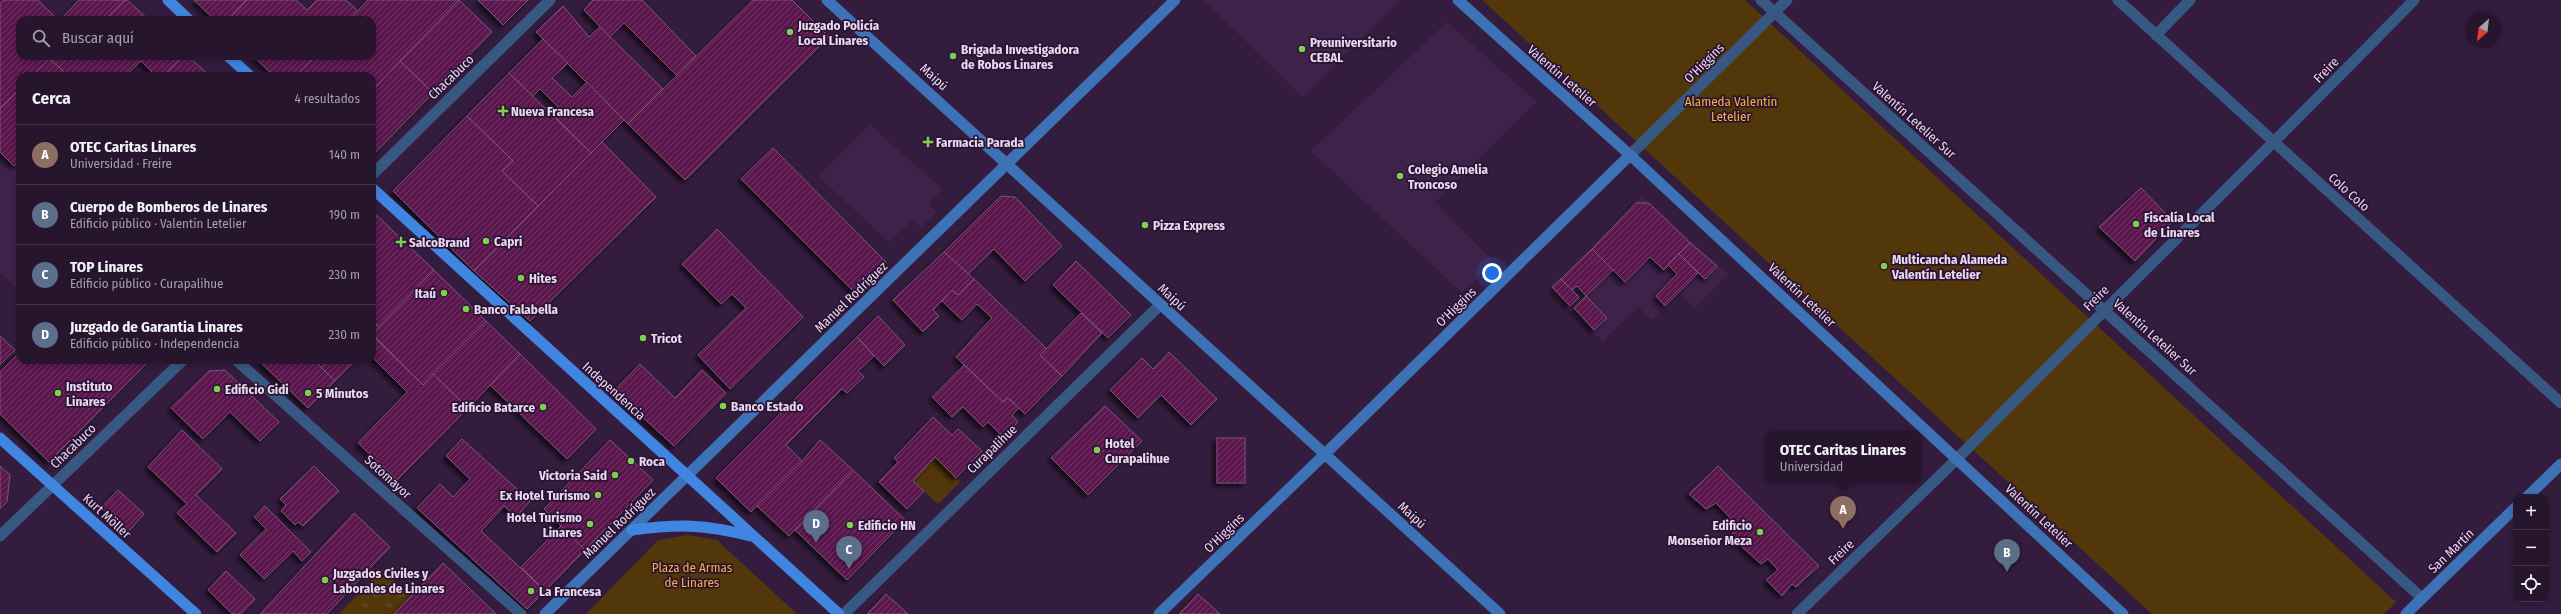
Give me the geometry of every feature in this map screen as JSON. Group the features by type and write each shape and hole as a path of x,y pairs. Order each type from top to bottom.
{"main road":[{"path":"168,0 185,16"},
{"name":"Maipú","path":"827,0 1500,614"},
{"name":"Manuel Rodríguez","path":"545,614 1175,0"},
{"name":"Valentín Letelier","path":"1458,0 1630,155 2124,614"},
{"path":"232,60 246,72"},
{"name":"O'Higgins","path":"1159,614 1324,455 1630,155"},
{"name":"Independencia","path":"376,192 687,477 839,614"},
{"name":"Kurt Möller","path":"0,438 196,614"},
{"path":"2530,494 2561,464"},
{"name":"San Martín","path":"2406,614 2513,510"},
{"path":"632,530 685,524 719,528 752,536"}],"street":[{"name":"Chacabuco","path":"376,171 550,0"},
{"name":"Valentín Letelier Sur","path":"1761,0 2422,598"},
{"name":"O'Higgins","path":"1630,155 1787,0"},
{"name":"Colo Colo","path":"2118,0 2561,403"},
{"path":"2156,35 2190,0"},
{"name":"Freire","path":"1797,614 1957,459 2104,310 2274,143 2414,0"},
{"name":"Curapalihue","path":"844,614 1160,305"},
{"name":"Chacabuco","path":"0,536 179,364"},
{"name":"Sotomayor","path":"240,364 521,614"}],"shaded area":[{"name":"Preuniversitario CEBAL","path":"1204,0 1399,0 1302,97"},
{"name":"Colegio Amelia Troncoso","path":"1447,22 1537,102 1435,202 1493,261 1462,293 1311,151"},
{"path":"870,125 942,189 929,204 937,212 921,227 912,220 889,242 818,176"},
{"path":"0,153 14,166 16,164 16,288 0,272"},
{"path":"1642,196 1728,274 1695,308 1679,292 1652,320 1638,307 1603,341 1546,289"}],"green space":[{"name":"Alameda Valentín Letelier","path":"1482,0 1745,0 2396,602 2384,614 2152,614"},
{"path":"935,457 960,482 938,504 913,481"},
{"name":"Plaza de Armas de Linares","path":"687,535 717,540 797,614 586,614 658,540"},
{"path":"382,569 411,596 394,614 339,614"}],"building":[{"path":"3,0 38,0 54,16 16,16 16,60 48,60 36,72 16,72 16,93 0,109 0,3"},
{"path":"79,0 125,0 109,16 64,16"},
{"path":"125,0 127,0 145,16 109,16"},
{"path":"194,0 247,0 232,16 211,16"},
{"path":"247,0 296,0 307,10 317,0 346,0 358,11 353,16 232,16"},
{"path":"368,0 459,0 376,87 376,72 300,72 311,60 376,60 376,16 353,16"},
{"path":"459,0 492,32 433,93 400,61"},
{"path":"478,0 528,0 503,25"},
{"path":"593,0 642,0 696,56 677,76 624,23 610,37 584,10"},
{"path":"753,0 792,0 829,37 685,180 628,124"},
{"path":"563,6 589,37 600,27 663,89 628,124 536,32"},
{"path":"543,39 568,63 552,78 572,97 587,82 624,120 591,153 552,114 559,108 540,89 532,97 509,73"},
{"path":"48,60 50,60 64,72 36,72"},
{"path":"51,60 66,60 59,67"},
{"path":"66,60 179,60 167,72 152,72 141,61 129,72 64,72 59,67"},
{"path":"179,60 192,60 206,72 167,72"},
{"path":"257,60 311,60 300,72 270,72"},
{"path":"400,61 433,93 376,152 376,87"},
{"path":"509,73 591,153 538,206 502,171 513,161 467,116"},
{"path":"16,93 16,164 14,166 0,152 0,109"},
{"path":"467,116 513,161 502,171 538,206 474,271 393,191"},
{"path":"602,142 656,197 530,321 474,271"},
{"path":"773,148 886,262 855,293 741,179"},
{"name":"Fiscalía Local de Linares","path":"2141,188 2173,221 2135,261 2099,227"},
{"path":"1001,196 1015,197 1062,246 1025,281 994,249 967,275 944,252"},
{"path":"1636,203 1649,203 1690,243 1664,270 1650,257 1625,282 1592,249"},
{"path":"376,215 434,270 379,327 376,324"},
{"path":"717,229 803,317 730,389 698,355 746,308 732,294 721,304 682,264"},
{"path":"1690,243 1717,266 1705,279 1679,254"},
{"path":"1592,249 1613,270 1586,296 1577,286 1572,290 1561,279"},
{"path":"944,252 974,279 958,295 952,290 933,310 939,316 923,332 893,300"},
{"path":"1679,254 1698,273 1665,306 1656,296 1677,274 1668,265"},
{"path":"1076,261 1131,315 1108,338 1053,285"},
{"path":"434,270 486,321 423,385 376,338 376,330"},
{"path":"974,279 1047,349 1040,355 1062,376 1025,414 1008,398 1003,402 956,357 992,318 977,304 962,320 942,301 952,290 958,295"},
{"path":"1561,279 1579,297 1570,306 1552,287"},
{"path":"1586,296 1607,318 1594,330 1574,308"},
{"path":"1081,313 1102,333 1062,376 1040,355"},
{"path":"878,316 905,345 884,366 857,337"},
{"path":"486,321 520,354 468,408 433,374"},
{"path":"0,336 15,350 0,365"},
{"path":"857,337 874,356 858,371 864,377 847,393 842,389 786,445 802,461 751,512 716,478"},
{"path":"376,339 423,385 433,374 468,408 397,480 358,443 407,392 376,361"},
{"path":"1169,352 1217,399 1191,425 1161,395 1138,418 1110,390 1142,358 1153,369"},
{"name":"Edificio Batarce","path":"520,354 596,429 567,459 490,385"},
{"name":"Instituto Linares","path":"16,356 16,364 146,364 49,462 0,414 0,372"},
{"path":"262,364 318,364 335,381 308,408"},
{"path":"324,364 352,364 335,381 321,367"},
{"path":"640,364 675,398 702,370 726,393 674,446 614,391"},
{"path":"964,365 1003,402 1008,398 1019,408 1012,415 1018,422 1003,437 988,422 983,427 963,407 952,417 932,397"},
{"name":"Edificio Gidi","path":"225,370 279,422 260,441 230,412 203,439 171,408 209,371"},
{"name":"Hotel Curapalihue","path":"1105,406 1142,441 1088,495 1051,458"},
{"path":"933,417 952,435 958,429 982,451 956,478 935,457 913,481 924,491 907,509 879,482 898,462 894,458"},
{"path":"182,430 222,469 196,495 236,533 217,552 177,513 187,504 148,467"},
{"path":"1217,438 1245,438 1245,483 1217,483"},
{"path":"462,439 530,501 516,517 504,506 481,531 545,591 527,609 417,508 440,484 453,497 470,479 446,456"},
{"name":"Ex Hotel Turismo","path":"610,440 653,480 585,550 544,509"},
{"path":"820,440 853,470 789,536 757,506 802,461"},
{"path":"0,466 10,475 7,502 0,509"},
{"path":"314,466 339,491 303,526 298,522 295,525 281,511 286,505 280,499"},
{"name":"Edificio Monseñor Meza","path":"1718,466 1819,566 1796,587 1792,584 1782,596 1766,580 1778,570 1768,559 1761,564 1730,536 1739,527 1716,503 1706,509 1689,494"},
{"name":"Edificio HN","path":"853,470 905,520 847,580 795,530"},
{"path":"118,490 144,514 128,532 101,508"},
{"path":"265,506 311,552 302,561 293,551 264,579 240,555 266,529 254,517"},
{"name":"Juzgados Civiles y Laborales de Linares","path":"354,513 390,547 327,614 260,614"},
{"name":"La Francesa","path":"561,526 585,550 545,591 521,567"},
{"path":"443,563 496,614 394,614"},
{"path":"226,571 255,599 241,614 232,614 208,590"},
{"path":"886,594 908,614 867,614"},
{"path":"1198,594 1220,614 1179,614"}],"place":[{"name":"Juzgado Policía Local Linares","path":"790,32"},
{"name":"Preuniversitario CEBAL","path":"1302,49"},
{"name":"Brigada Investigadora de Robos Linares","path":"953,56"},
{"name":"Nueva Francesa","path":"503,111"},
{"name":"Farmacia Parada","path":"928,142"},
{"name":"Colegio Amelia Troncoso","path":"1400,176"},
{"name":"Fiscalía Local de Linares","path":"2136,224"},
{"name":"Pizza Express","path":"1145,225"},
{"name":"Capri","path":"486,241"},
{"name":"SalcoBrand","path":"401,242"},
{"name":"Multicancha Alameda Valentín Letelier","path":"1884,266"},
{"name":"Hites","path":"521,278"},
{"name":"Itaú","path":"444,293"},
{"name":"Banco Falabella","path":"466,309"},
{"name":"Tricot","path":"643,338"},
{"name":"Edificio Gidi","path":"217,389"},
{"name":"Instituto Linares","path":"58,393"},
{"name":"5 Minutos","path":"308,393"},
{"name":"Banco Estado","path":"723,406"},
{"name":"Edificio Batarce","path":"543,407"},
{"name":"Hotel Curapalihue","path":"1097,450"},
{"name":"Roca","path":"631,461"},
{"name":"Victoria Said","path":"615,475"},
{"name":"Ex Hotel Turismo","path":"598,495"},
{"name":"Hotel Turismo Linares","path":"590,524"},
{"name":"Edificio HN","path":"850,525"},
{"name":"OTEC Caritas Linares","path":"1843,529"},
{"name":"Edificio Monseñor Meza","path":"1760,532"},
{"name":"Juzgado de Garantia Linares","path":"816,543"},
{"name":"TOP Linares","path":"849,569"},
{"name":"Cuerpo de Bomberos de Linares","path":"2007,572"},
{"name":"Juzgados Civiles y Laborales de Linares","path":"325,580"},
{"name":"La Francesa","path":"531,591"}]}
